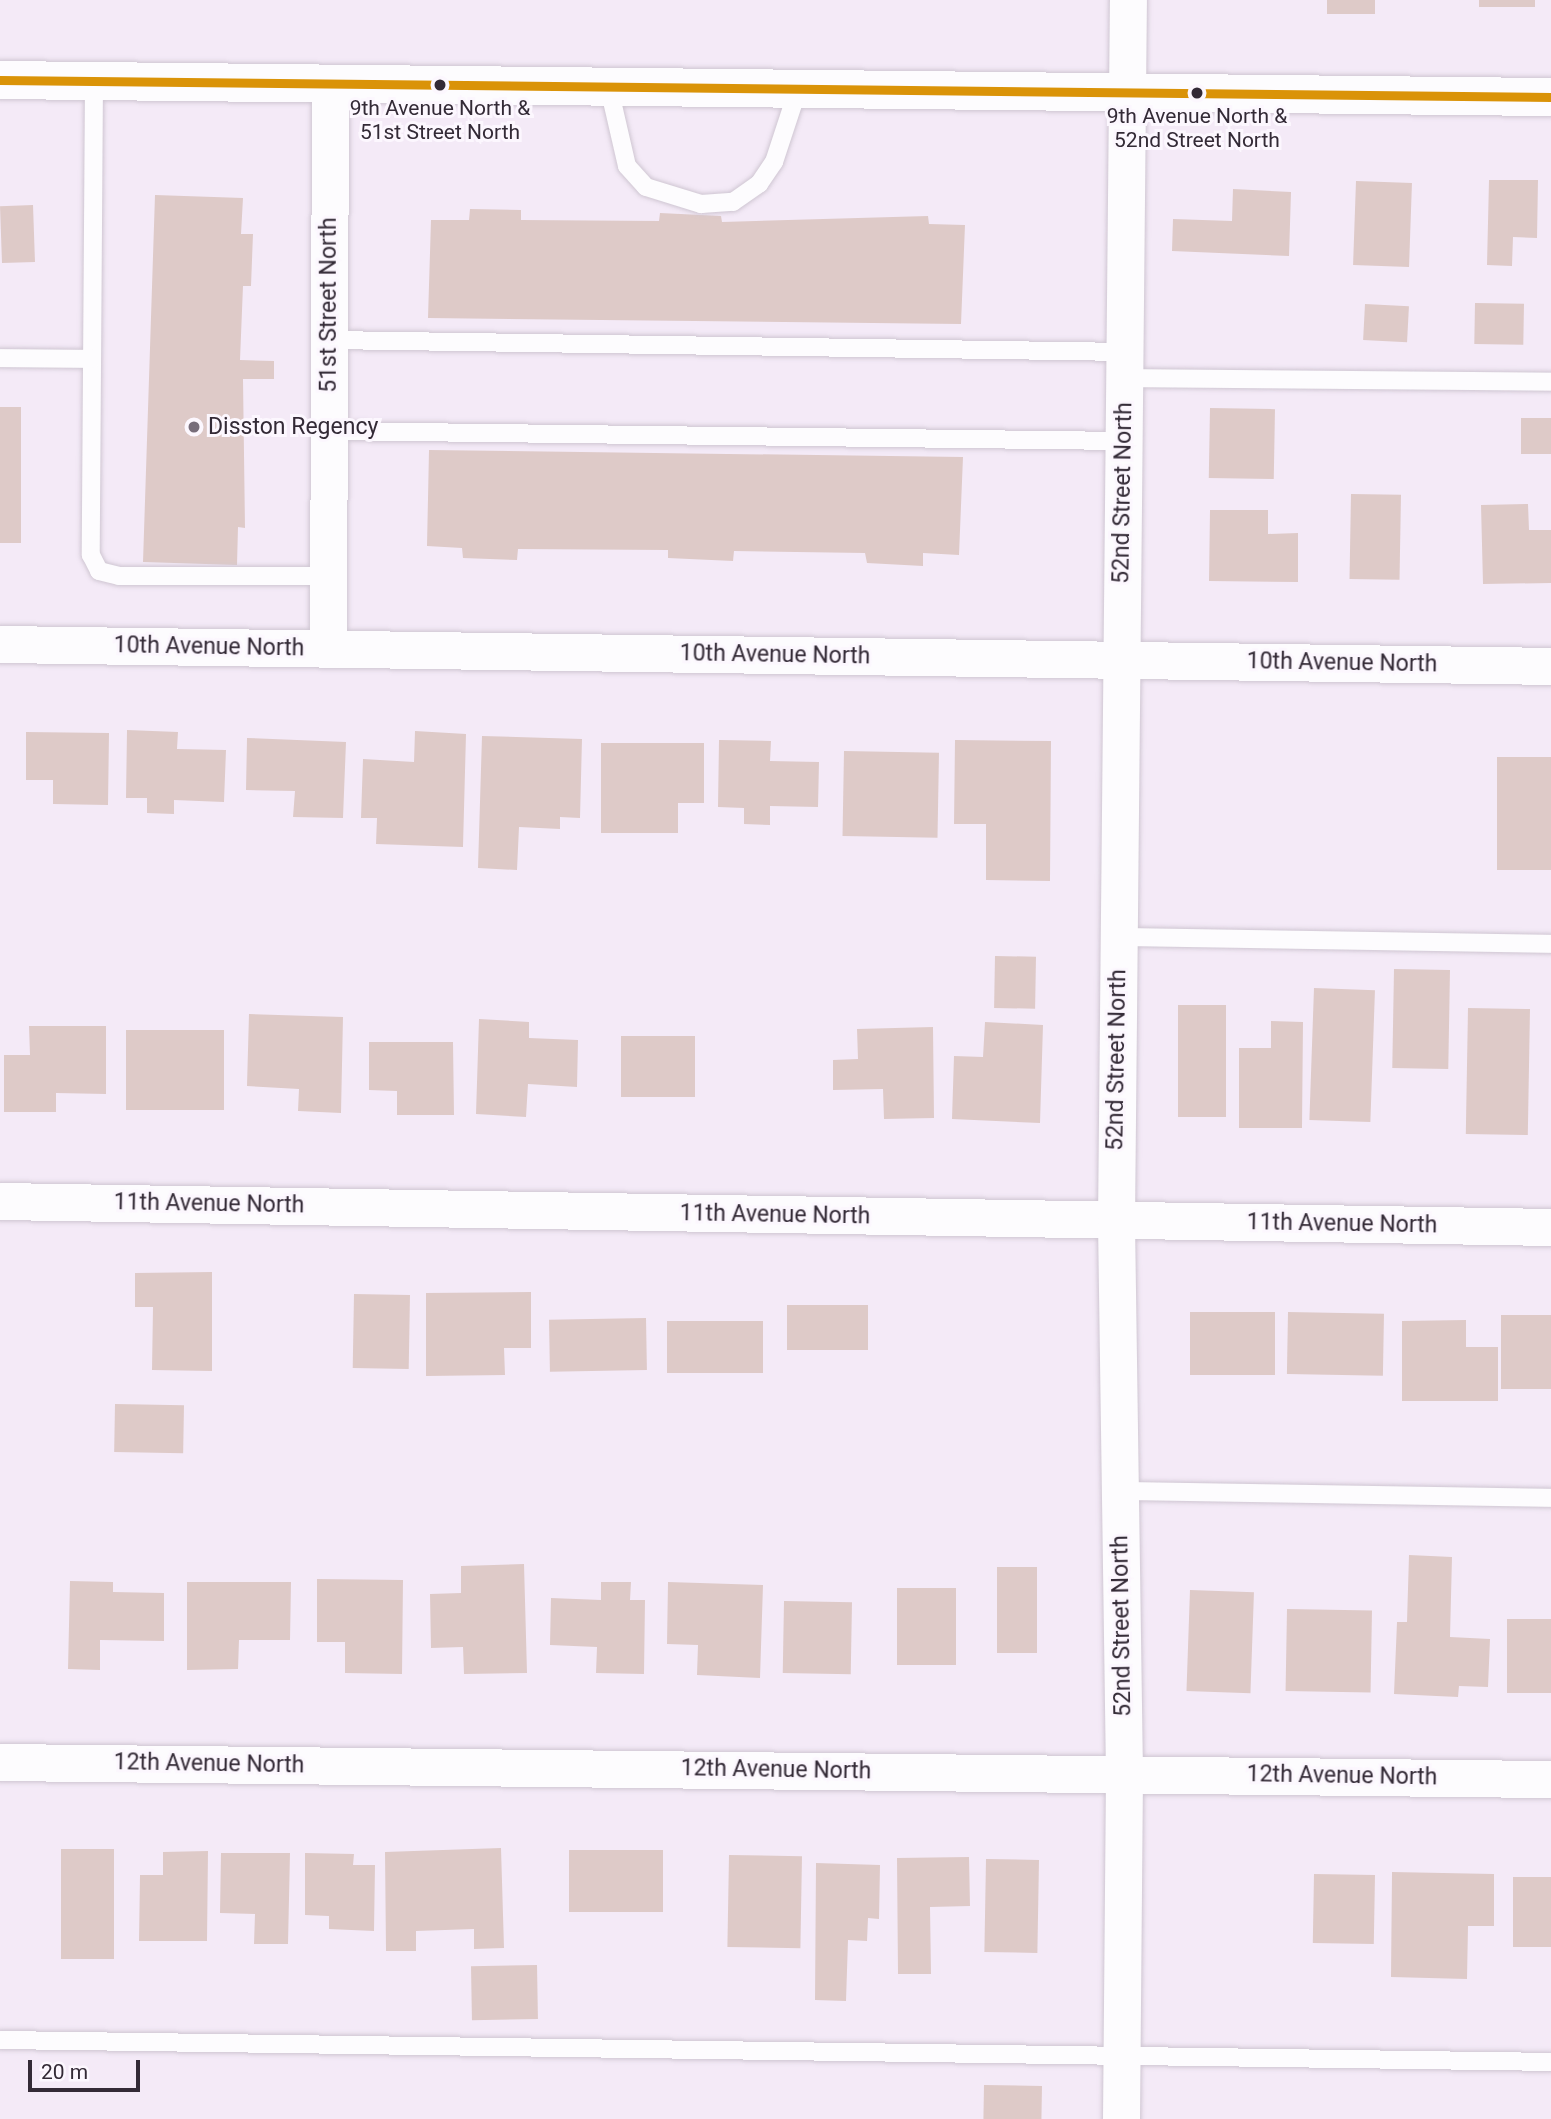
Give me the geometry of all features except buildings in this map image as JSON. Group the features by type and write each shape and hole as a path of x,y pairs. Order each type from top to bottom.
{"street":[{"name":"52nd Street North","path":"1121,2119 1124,1774 1116,1221 1128,0"},
{"path":"0,80 330,88 1127,90 1551,97"},
{"name":"51st Street North","path":"328,649 330,88"},
{"name":"10th Avenue North","path":"0,644 1551,666"},
{"name":"11th Avenue North","path":"0,1200 1551,1227"},
{"name":"12th Avenue North","path":"0,1762 1551,1779"}],"lane":[{"path":"94,82 91,555 99,571 329,576"},
{"path":"609,88 627,166 646,187 701,204 733,202 759,184 774,162 797,89"},
{"path":"329,340 1125,365 1551,382"},
{"path":"0,358 92,359"},
{"path":"328,431 1124,441"},
{"path":"1118,937 1551,944"},
{"path":"1120,1491 1551,1499"},
{"path":"0,2040 1551,2062"}],"transit line":[{"path":"0,80 1551,97"}],"place":[{"name":"9th Avenue North & 51st Street North","path":"440,85"},
{"name":"9th Avenue North & 52nd Street North","path":"1197,93"},
{"name":"Disston Regency","path":"194,427"}]}
